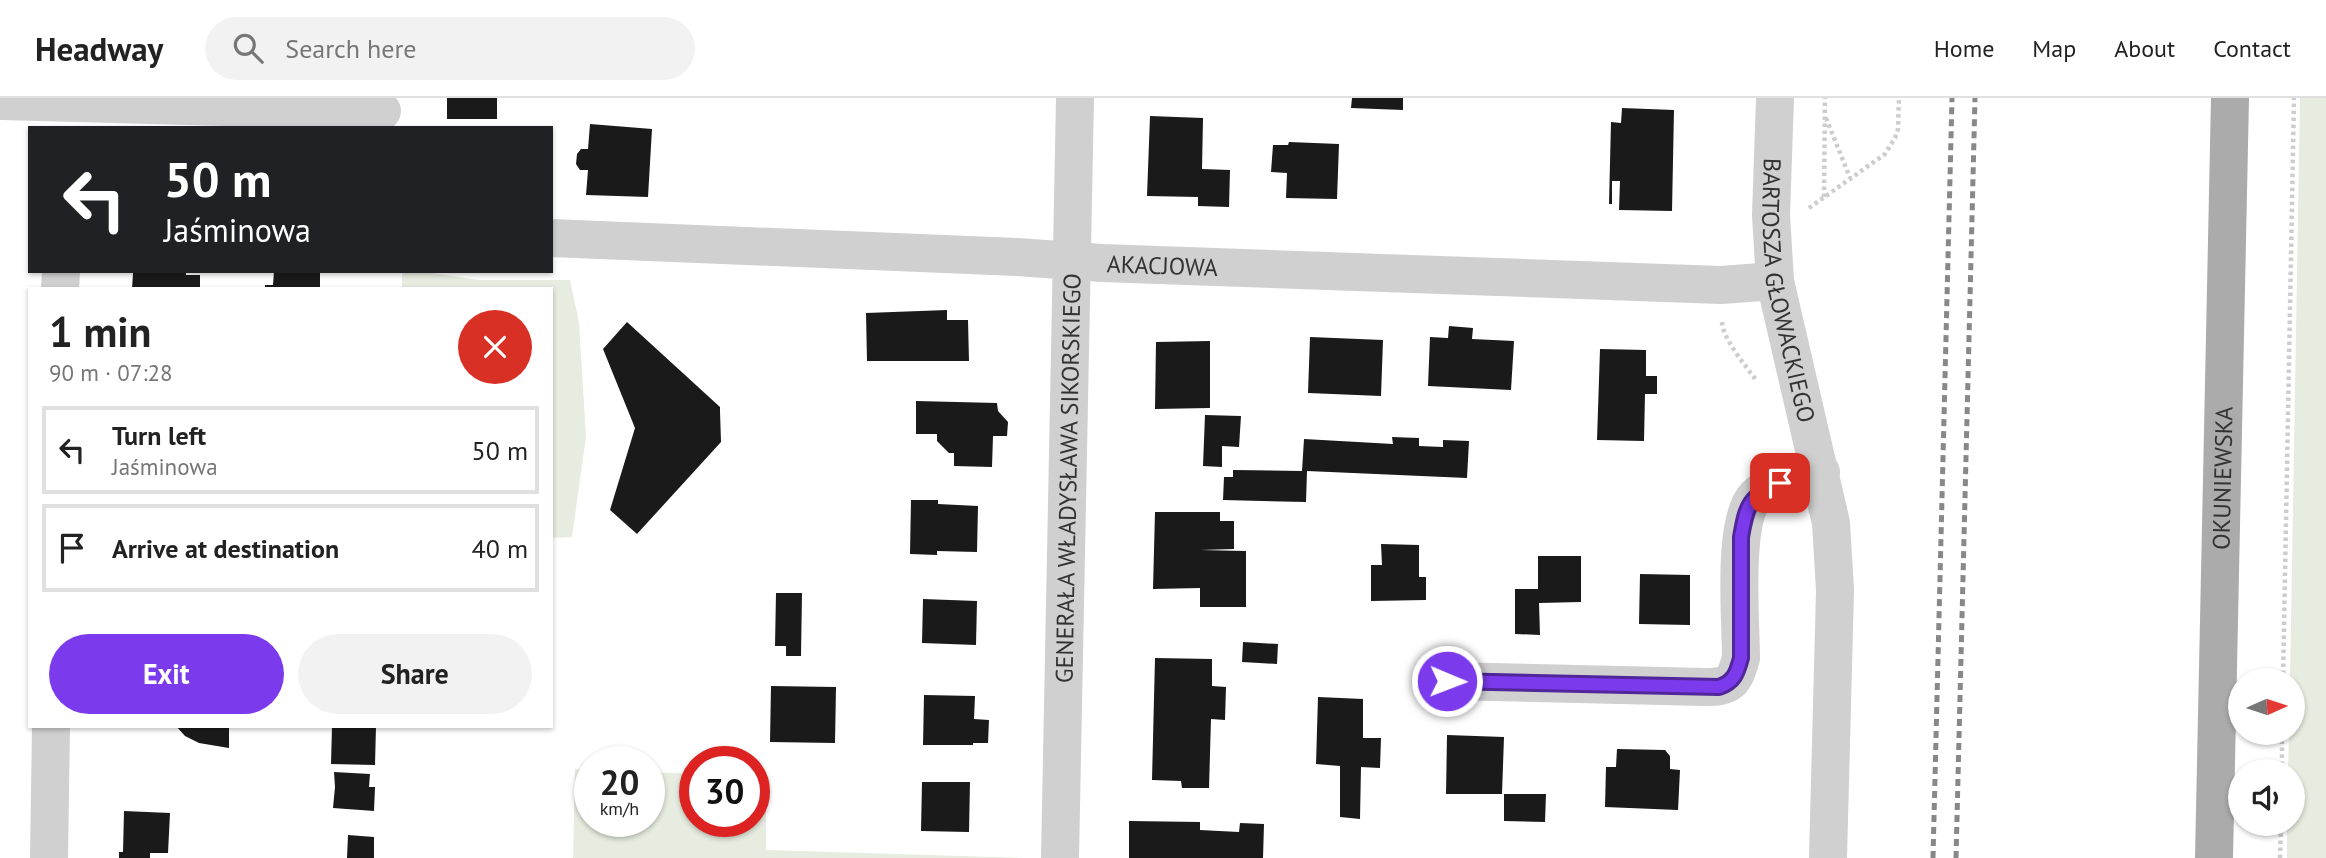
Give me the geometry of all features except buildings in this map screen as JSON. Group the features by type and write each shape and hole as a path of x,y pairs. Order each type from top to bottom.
{"main road":[{"name":"OKUNIEWSKA","path":"2214,858 2230,98"}],"street":[{"name":"GENERAŁA WŁADYSŁAWA SIKORSKIEGO","path":"1060,858 1075,98"},
{"name":"BARTOSZA GŁOWACKIEGO","path":"1775,98 1771,215 1775,281 1831,523 1835,590 1828,858"},
{"path":"0,101 64,115 382,112"},
{"name":"AKACJOWA","path":"553,238 1071,261 1721,285 1775,281"},
{"path":"1447,681 1719,687 1729,684 1736,675 1741,658 1741,537 1749,506 1756,495 1780,483 1821,472"},
{"path":"48,858 51,728"}],"path":[{"path":"1824,197 1825,98"},
{"path":"2283,668 2294,98"},
{"path":"1824,114 1850,178"},
{"path":"2280,858 2281,836"}],"shaded area":[{"path":"2300,98 2326,98 2326,858 2287,858 2287,836 2305,836 2305,759 2288,759 2289,746 2305,746 2305,668 2290,668"},
{"path":"402,273 432,273 479,280 570,280 579,322 586,437 572,537 553,538 553,287 402,287"},
{"path":"665,773 679,773 679,837 766,837 766,850 1025,858 573,858 574,814 574,837 665,837"}],"railway":[{"path":"1933,858 1952,98"},
{"path":"1956,858 1975,98"}],"route":[{"path":"1447,681 1719,687 1729,684 1736,675 1741,658 1743,524 1756,495 1780,483"}]}
